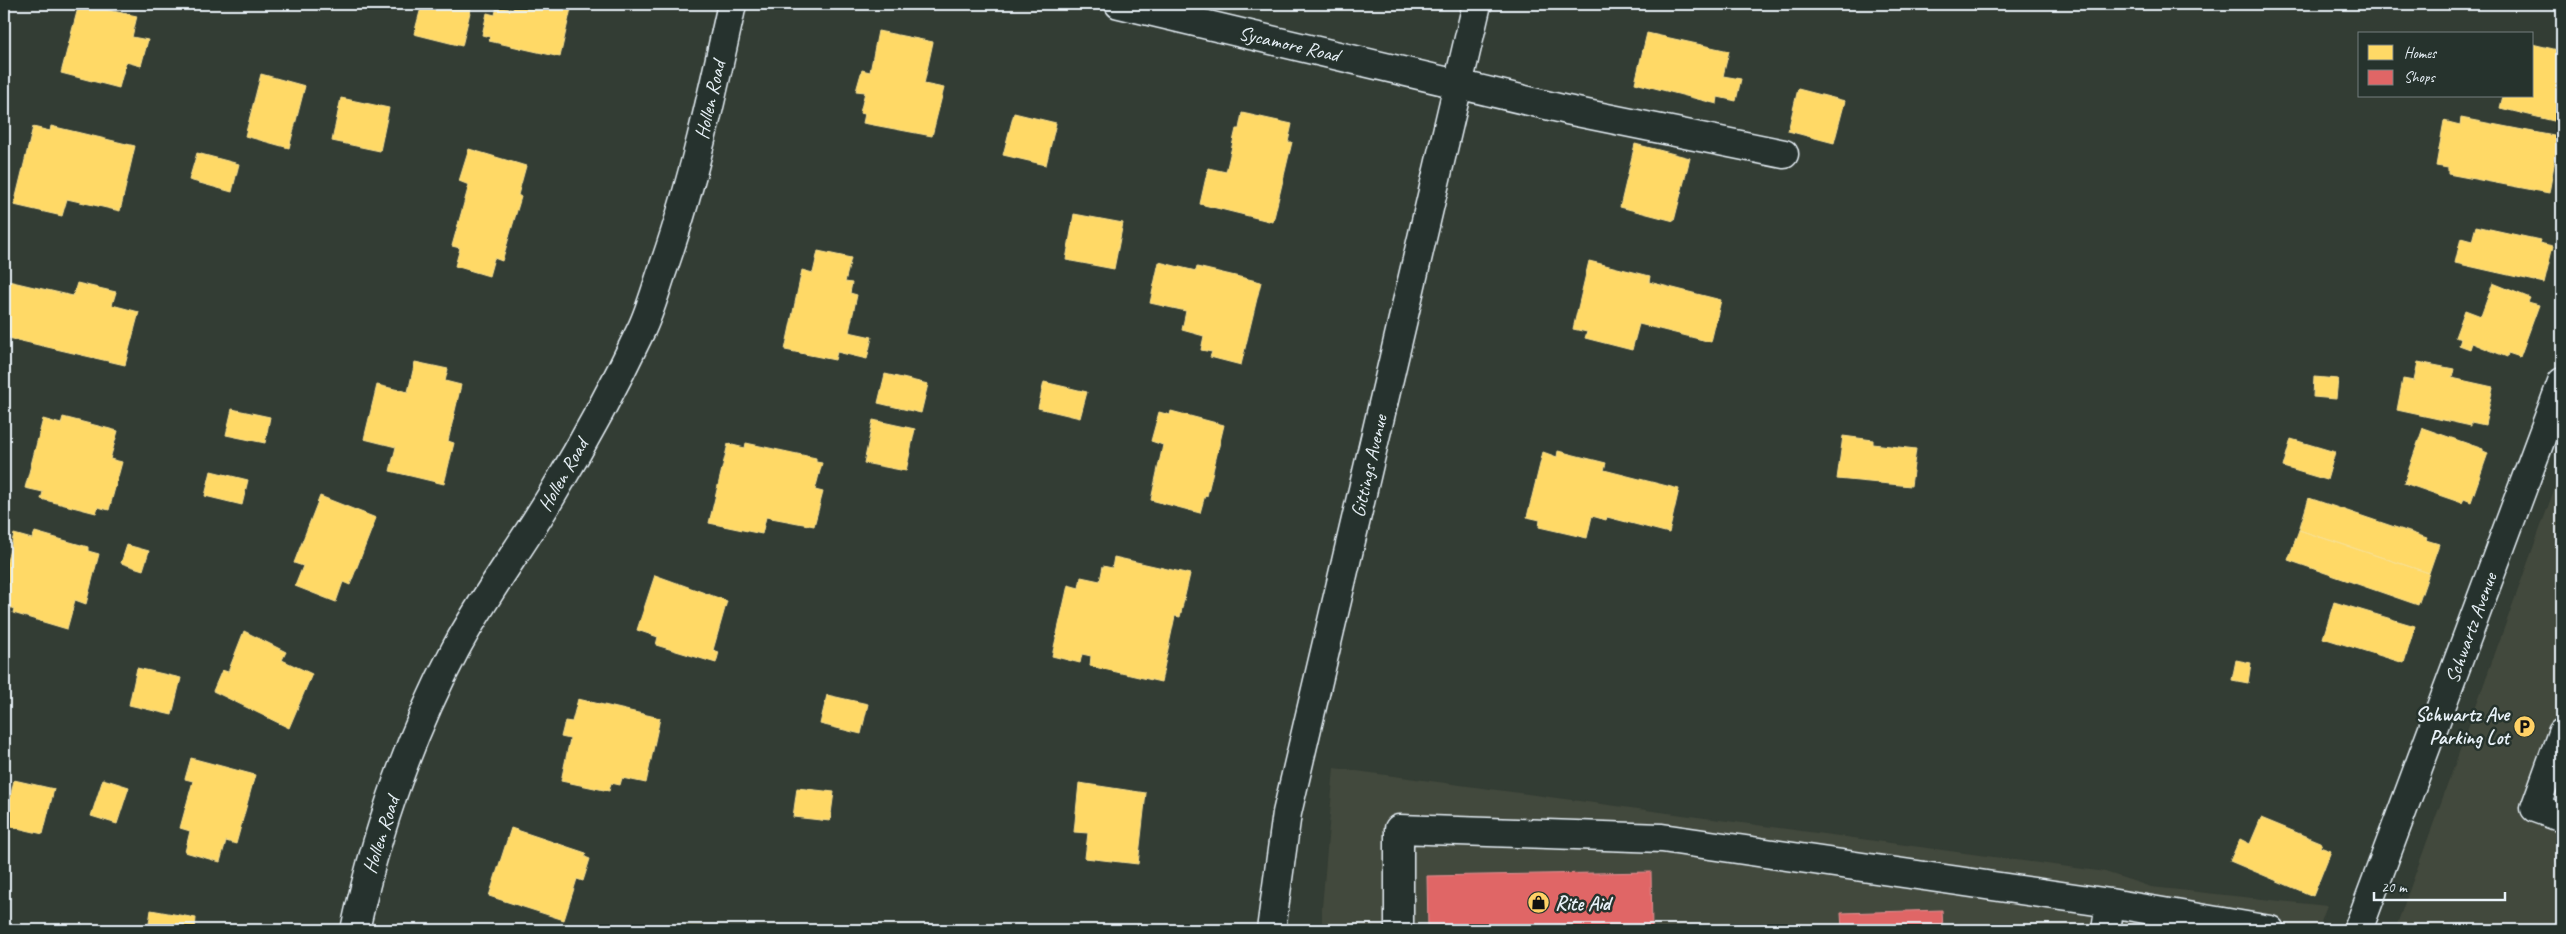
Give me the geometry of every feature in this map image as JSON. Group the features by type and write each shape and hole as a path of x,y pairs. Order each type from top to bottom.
{"street":[{"name":"Hollen Road","path":"355,930 370,864 396,786 423,719 456,649 552,496 602,409 643,327 681,214 708,117 732,4"},
{"name":"Sycamore Road","path":"1119,4 1567,110 1784,154"},
{"name":"Gittings Avenue","path":"1271,930 1287,814 1477,4"},
{"name":"Schwartz Avenue","path":"2358,930 2562,382"},
{"path":"2562,733 2535,808 2562,818"},
{"path":"1399,930 1399,829 1662,838 2110,903 2270,930"},
{"path":"2106,930 2110,903"}],"shaded area":[{"name":"Schwartz Ave Parking Lot","path":"2562,468 2562,930 2395,930"},
{"path":"1334,768 2105,872 2151,887 2327,906 2318,930 1322,930 1322,908"}],"building: Homes":[{"path":"79,4 137,16 132,37 148,40 141,66 126,62 119,88 61,73"},
{"path":"422,4 472,4 462,46 414,34"},
{"path":"514,4 572,4 560,57 489,41 490,37 482,35 487,13 495,15 497,6 513,10"},
{"path":"878,31 933,42 924,84 944,88 932,136 863,123 865,114 860,113 865,92 856,91 862,70 870,72"},
{"path":"1647,33 1729,51 1723,76 1741,79 1736,101 1718,97 1717,104 1635,83"},
{"path":"2534,44 2562,51 2562,123 2500,108 2502,98 2534,98"},
{"path":"261,74 305,86 289,148 245,136"},
{"path":"1798,89 1845,101 1834,143 1788,131"},
{"path":"341,98 389,108 380,151 332,141"},
{"path":"1014,113 1056,123 1046,165 1003,155"},
{"path":"1242,113 1292,124 1288,142 1292,142 1273,222 1200,204 1208,168 1226,172 1236,129 1239,129"},
{"path":"2461,118 2559,137 2549,193 2448,174 2448,168 2436,166 2444,121 2460,125"},
{"path":"51,126 135,146 120,211 67,199 62,216 14,205 33,127 50,131"},
{"path":"1635,144 1690,158 1674,221 1620,207"},
{"path":"469,149 526,166 518,195 521,197 502,261 494,258 489,276 455,266 460,248 452,246 469,185 459,181"},
{"path":"197,153 239,164 232,192 189,180"},
{"path":"1074,214 1123,223 1114,269 1066,260"},
{"path":"2476,226 2540,240 2539,243 2553,246 2544,283 2455,263 2461,238 2472,241"},
{"path":"818,251 851,258 845,282 852,283 850,293 857,295 849,332 872,337 867,359 837,352 835,360 785,350 802,270 813,273"},
{"path":"1589,261 1650,276 1649,282 1721,300 1711,342 1639,324 1632,350 1585,338 1587,332 1573,329"},
{"path":"1159,262 1196,271 1197,267 1261,282 1241,365 1210,357 1212,352 1201,350 1204,336 1182,330 1186,311 1150,303"},
{"path":"4,280 73,296 77,283 116,292 112,305 139,312 125,365 4,337"},
{"path":"2493,283 2530,298 2528,302 2539,305 2520,357 2508,353 2507,357 2472,343 2470,349 2459,345 2461,339 2455,337 2465,310 2481,316"},
{"path":"415,362 448,369 445,381 461,385 448,441 454,443 444,484 390,471 396,447 364,439 377,385 408,392"},
{"path":"2418,362 2454,369 2452,378 2493,387 2485,425 2471,422 2471,426 2397,410 2403,379 2414,381"},
{"path":"885,374 928,384 921,413 878,403"},
{"path":"2314,377 2338,379 2336,399 2313,397"},
{"path":"1044,382 1087,392 1080,418 1038,408"},
{"path":"232,409 270,417 265,443 226,435"},
{"path":"1171,411 1224,425 1207,496 1205,495 1200,513 1151,500 1163,445 1151,441 1159,412 1170,415"},
{"path":"63,417 118,431 110,459 122,462 109,510 98,507 96,513 41,499 43,492 25,488 43,419 61,424"},
{"path":"873,420 915,429 906,471 864,463"},
{"path":"2423,428 2483,449 2483,451 2488,453 2471,502 2464,499 2462,503 2404,483"},
{"path":"1843,436 1873,440 1873,444 1916,449 1911,486 1837,479"},
{"path":"2291,439 2335,452 2327,480 2283,467"},
{"path":"746,443 816,458 816,462 822,463 815,490 823,492 814,526 766,517 762,534 709,523 728,444 745,448"},
{"path":"1558,451 1606,463 1604,470 1679,489 1669,533 1607,517 1606,520 1592,516 1587,538 1539,527 1540,520 1527,517 1543,452 1557,457"},
{"path":"211,471 248,480 242,505 205,496"},
{"path":"320,496 376,518 350,585 343,582 336,602 295,586 303,566 294,563"},
{"path":"2309,498 2427,538 2426,540 2439,544 2429,573 2299,530"},
{"path":"2299,530 2429,573 2418,605 2288,560"},
{"path":"35,532 88,547 88,551 99,554 86,604 75,600 67,629 13,613 14,609 4,605 4,573 14,534 32,539"},
{"path":"127,545 149,551 143,570 121,563"},
{"path":"1114,557 1190,574 1180,617 1175,616 1161,682 1090,666 1091,656 1082,654 1080,663 1052,656 1068,585 1079,588 1081,577 1100,581 1103,566 1112,568"},
{"path":"655,575 727,601 713,650 719,652 716,663 656,645 658,637 637,630"},
{"path":"2334,602 2415,626 2404,663 2323,638"},
{"path":"244,631 286,652 282,660 312,674 289,728 213,691 222,670 228,672"},
{"path":"2236,660 2251,663 2248,683 2232,680"},
{"path":"137,668 181,678 172,715 129,705"},
{"path":"827,695 868,704 861,734 820,724"},
{"path":"578,699 660,718 646,783 622,778 620,785 611,783 609,791 561,781 570,739 561,737 565,721 572,722"},
{"path":"191,758 255,775 236,844 226,841 220,862 185,852 190,831 180,828 193,781 185,779"},
{"path":"103,779 129,787 117,824 91,816"},
{"path":"14,780 54,789 43,834 4,825"},
{"path":"1079,783 1146,793 1138,864 1085,858 1088,833 1074,832"},
{"path":"797,788 834,792 830,821 793,817"},
{"path":"2261,818 2322,843 2320,847 2331,851 2313,896 2230,861 2240,839 2250,844"},
{"path":"511,828 586,853 585,857 590,859 583,881 577,879 564,920 489,896"},
{"path":"151,910 196,918 195,930 148,930"},
{"path":"718,926 718,930 681,930 681,927"}],"building: Shops":[{"name":"Rite Aid","path":"1651,872 1652,930 1428,930 1427,876"},
{"path":"1942,910 1943,930 1842,930 1841,913"},
{"path":"2152,924 2197,930 2151,930"}],"place":[{"name":"Schwartz Ave Parking Lot","path":"2525,726"},
{"name":"Rite Aid","path":"1539,903"}]}
